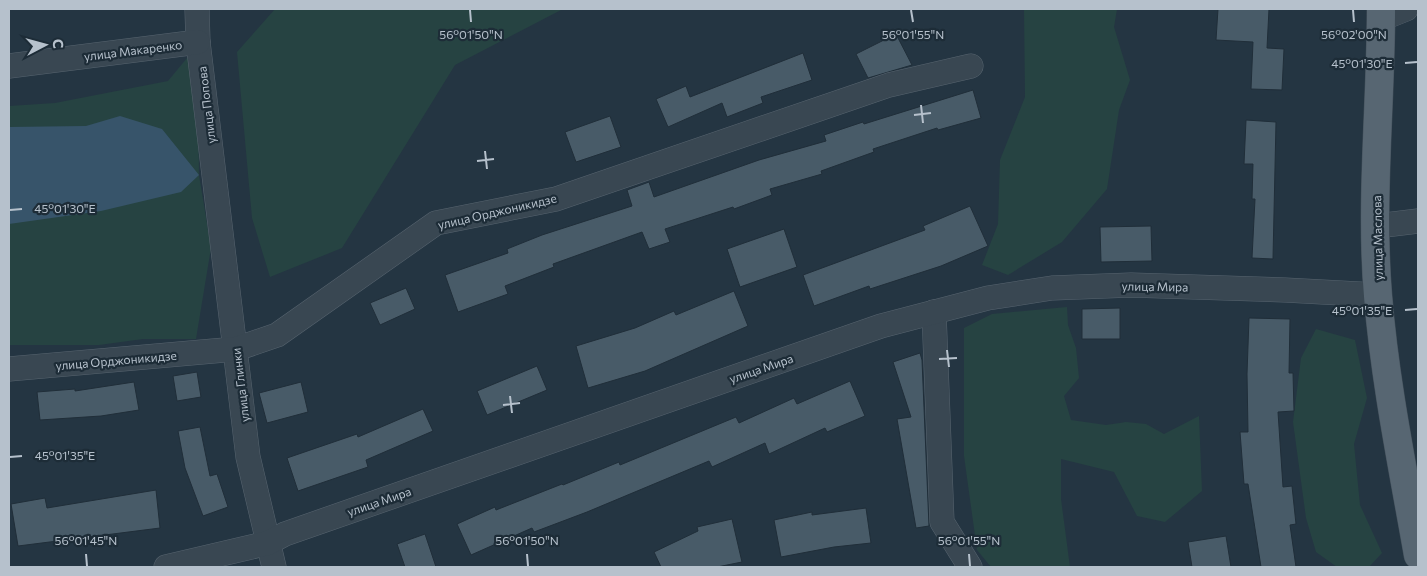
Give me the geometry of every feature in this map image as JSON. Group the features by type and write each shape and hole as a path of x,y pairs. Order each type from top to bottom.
{"main road":[{"name":"улица Маслова","path":"1381,14 1376,180 1378,295 1390,396 1418,554"}],"street":[{"name":"улица Попова","path":"197,9 198,42 218,200"},
{"path":"1381,14 1406,9"},
{"name":"улица Макаренко","path":"9,66 198,42"},
{"name":"улица Орджоникидзе","path":"9,369 236,350 277,335 436,222 556,199 889,85 972,66"},
{"name":"улица Глинки","path":"218,200 248,457 274,567"},
{"path":"1377,226 1418,221"},
{"name":"улица Мира","path":"166,567 268,543 285,534 882,326 988,298 1052,288 1122,285 1378,295"},
{"path":"934,312 942,522 970,567"}],"green space":[{"path":"275,9 563,9 455,65 342,248 270,277 252,218 237,52"},
{"path":"1024,9 1117,9 1114,27 1130,80 1119,110 1107,189 1062,242 1008,275 982,265 998,224 1000,160 1025,97"},
{"path":"197,46 199,175 211,248 196,339 143,339 99,345 9,345 9,106 55,103 168,81"},
{"path":"1067,307 1068,325 1076,348 1079,378 1064,396 1071,420 1106,425 1126,422 1146,424 1164,434 1199,416 1202,491 1165,522 1137,516 1114,472 1061,459 1061,499 1070,567 991,567 977,550 964,456 964,328 992,314"},
{"path":"1316,329 1355,340 1367,398 1354,444 1360,505 1382,553 1369,567 1337,567 1316,552 1306,518 1293,422 1301,358"}],"water":[{"path":"120,116 162,129 199,175 181,192 101,211 9,224 9,127 86,126"}],"building":[{"path":"1218,9 1269,9 1267,48 1284,49 1282,90 1251,89 1253,42 1216,40"},
{"path":"896,34 912,65 868,78 856,54"},
{"path":"803,53 812,80 761,97 763,103 727,117 722,103 668,127 656,99 686,86 690,97"},
{"path":"973,90 981,118 938,130 937,128 873,149 874,152 821,171 822,174 770,189 772,195 734,209 733,207 665,229 670,242 649,249 642,232 553,264 554,267 505,286 508,294 458,312 445,275 508,253 507,249 542,235 632,206 627,190 649,182 654,197 759,160 826,141 824,135"},
{"path":"610,116 621,147 576,162 565,132"},
{"path":"1246,120 1276,122 1273,259 1252,258 1255,199 1252,199 1253,164 1244,164"},
{"path":"970,206 988,246 941,266 870,289 869,286 814,306 803,275 925,230 923,226"},
{"path":"1151,226 1152,261 1101,262 1100,227"},
{"path":"784,229 797,267 740,287 727,249"},
{"path":"406,288 415,309 380,325 370,303"},
{"path":"734,291 748,326 645,371 588,388 576,346 635,328 674,311 676,315"},
{"path":"1120,308 1120,339 1082,339 1082,309"},
{"path":"1249,318 1290,319 1289,373 1293,373 1294,411 1278,412 1283,487 1292,486 1296,524 1290,525 1296,567 1261,567 1248,484 1244,484 1240,432 1248,432 1247,374"},
{"path":"920,353 922,360 929,526 916,528 897,419 911,417 893,362"},
{"path":"537,366 547,390 487,415 477,391"},
{"path":"197,372 201,397 177,401 173,376"},
{"path":"850,381 865,416 827,432 825,428 769,454 765,443 712,467 709,461 587,512 534,532 532,528 471,555 457,524 495,507 496,510 619,462 620,465 736,417 739,423 794,398 797,404"},
{"path":"134,382 139,410 101,416 40,420 37,392 75,389 75,391"},
{"path":"301,382 308,412 267,423 259,393"},
{"path":"423,409 433,431 366,460 368,467 298,491 287,458 357,434 358,437"},
{"path":"200,427 210,476 217,474 228,507 203,516 185,468 178,431"},
{"path":"156,490 160,528 18,546 11,504 45,498 47,508"},
{"path":"866,508 871,543 834,547 781,557 774,520 812,512 812,515"},
{"path":"732,519 742,562 717,567 661,567 654,552 698,531 697,527"},
{"path":"425,534 436,567 405,567 397,544"},
{"path":"1226,536 1231,567 1192,567 1188,542"}]}
